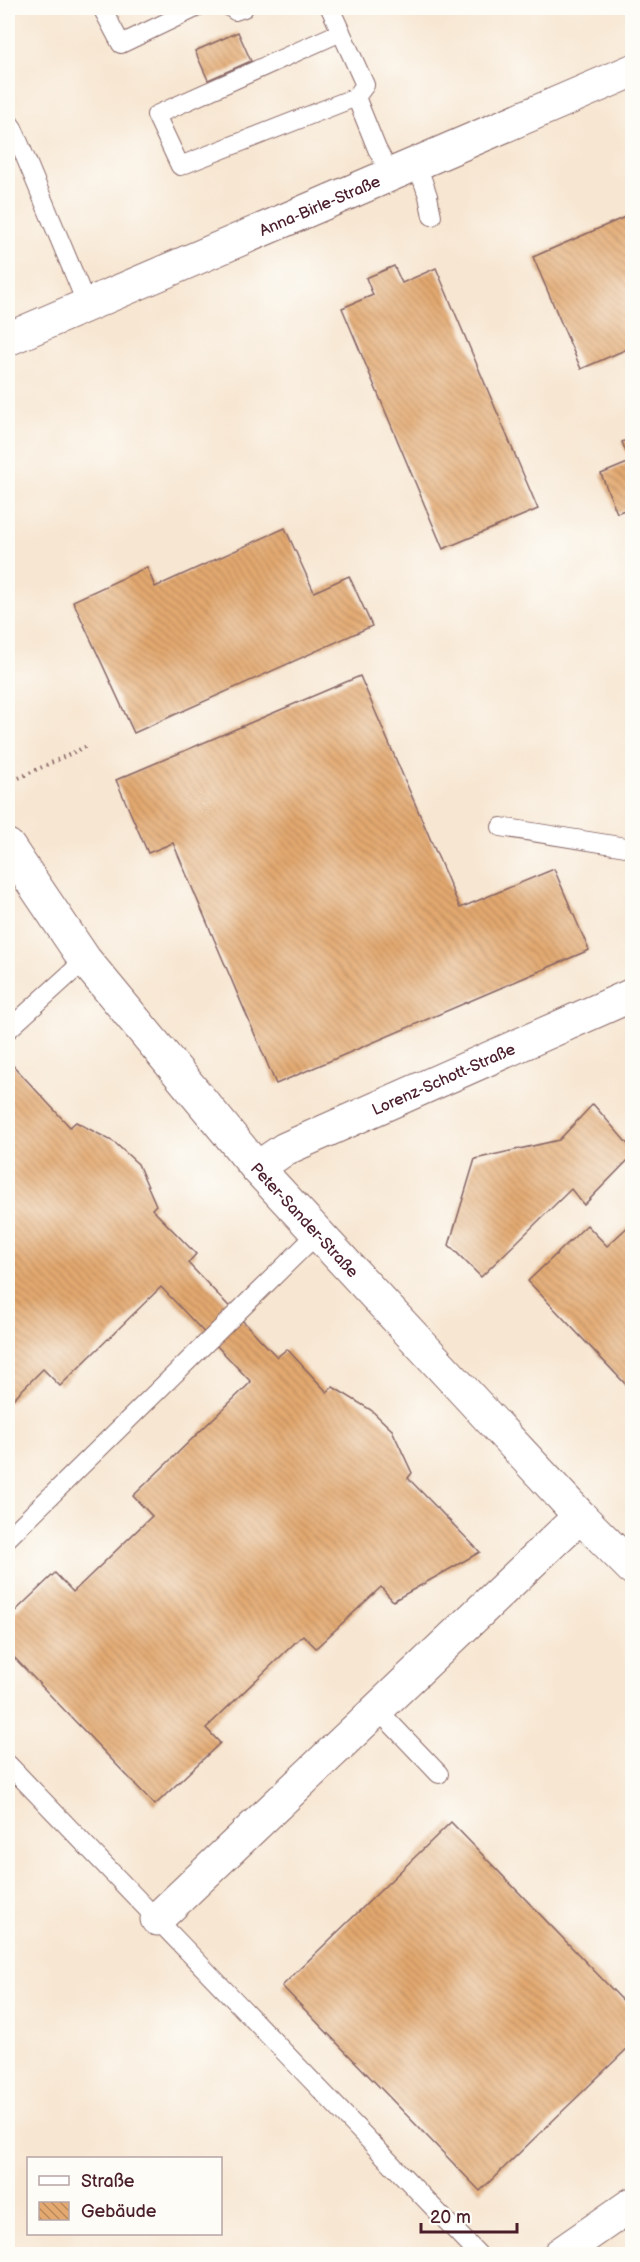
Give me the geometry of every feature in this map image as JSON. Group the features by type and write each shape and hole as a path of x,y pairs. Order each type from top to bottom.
{"street":[{"name":"Anna-Birle-Straße","path":"8,339 633,71"},
{"name":"Peter-Sander-Straße","path":"8,846 85,960 257,1168 580,1515 633,1568"},
{"name":"Lorenz-Schott-Straße","path":"257,1168 285,1149 633,995"},
{"path":"157,1919 580,1515"},
{"path":"561,2254 633,2204"}],"lane":[{"path":"102,8 121,44 196,8"},
{"path":"231,8 235,11 244,8"},
{"path":"330,8 341,32 365,85 356,97 180,166 156,114 341,32"},
{"path":"356,97 377,149 404,169 428,196 432,216"},
{"path":"8,121 13,128 87,305"},
{"path":"501,827 633,848"},
{"path":"8,1030 85,960"},
{"path":"8,1538 317,1234"},
{"path":"377,1709 439,1774"},
{"path":"8,1764 478,2254"}],"path":[{"path":"8,783 87,747"}],"building":[{"path":"238,32 251,61 208,80 195,51"},
{"path":"632,214 632,347 581,369 533,257"},
{"path":"394,266 402,283 436,268 538,509 443,549 342,308 373,295 366,278"},
{"path":"632,438 632,507 617,513 601,474 630,462 622,442"},
{"path":"285,528 314,592 349,576 372,626 134,733 73,601 147,567 155,587"},
{"path":"360,676 460,908 554,869 589,950 276,1084 173,843 148,853 116,780"},
{"path":"8,1060 70,1127 76,1122 114,1142 138,1164 156,1205 152,1209 196,1254 188,1263 277,1357 287,1349 327,1392 333,1387 371,1410 392,1430 412,1473 408,1478 480,1552 393,1601 381,1587 316,1648 303,1635 206,1728 220,1743 155,1805 8,1651 8,1618 55,1573 73,1592 152,1516 133,1496 251,1382 161,1287 60,1386 43,1369 8,1404"},
{"path":"593,1104 632,1149 632,1156 584,1205 571,1189 481,1277 449,1245 475,1159 559,1140"},
{"path":"632,1223 632,1391 528,1281 587,1225 607,1246"},
{"path":"451,1822 632,2010 632,2044 480,2191 282,1986"}]}
